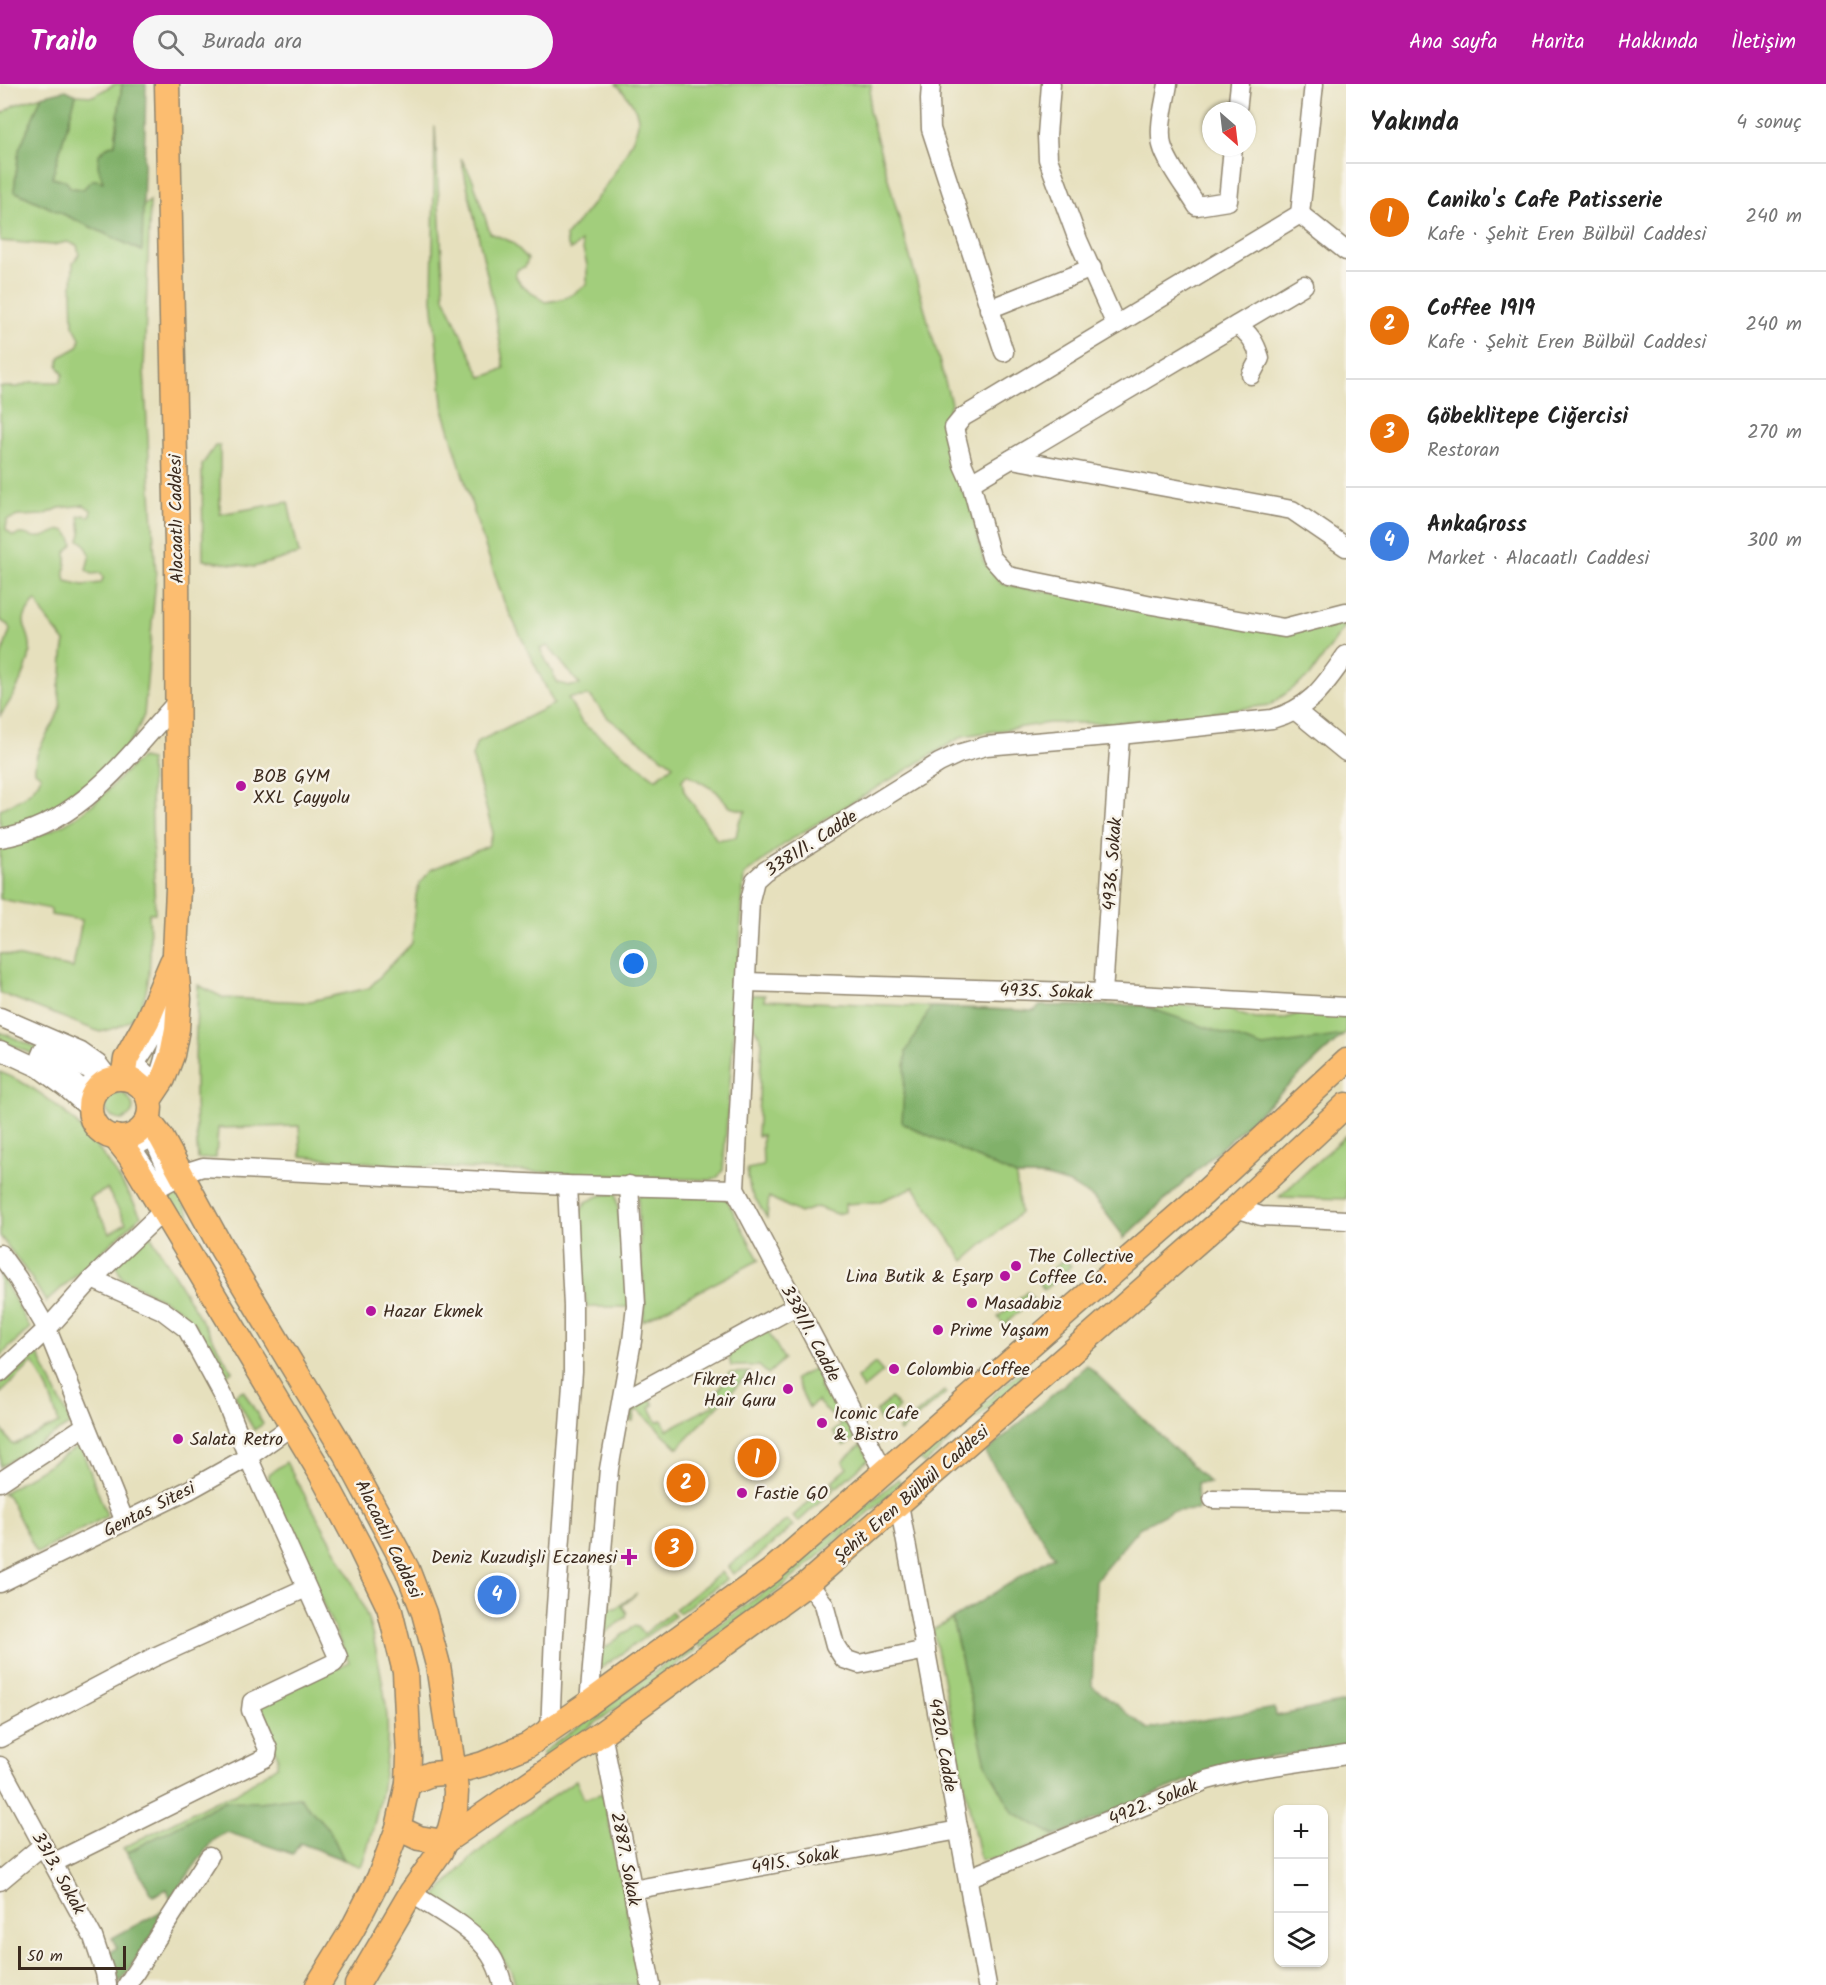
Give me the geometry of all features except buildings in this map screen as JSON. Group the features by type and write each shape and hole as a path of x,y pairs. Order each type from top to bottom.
{"main road":[{"name":"Alacaatlı Caddesi","path":"167,84 177,547 178,889 175,953 179,999 172,1055 151,1110 161,1137 222,1249 345,1453 407,1569 424,1613 438,1665 454,1772 455,1809 444,1842 434,1862 411,1893 357,1985"},
{"name":"Alacaatlı Caddesi","path":"110,1078 126,1059 158,997 175,953"},
{"name":"Şehit Eren Bülbül Caddesi","path":"408,1783 430,1774 454,1772 508,1755 550,1732 771,1571 1203,1194 1346,1061"},
{"path":"110,1078 135,1082 142,1087 151,1110 142,1128 134,1134 115,1137 99,1129 94,1122 91,1110 93,1096 97,1089 110,1078"},
{"name":"Şehit Eren Bülbül Caddesi","path":"444,1842 602,1733 808,1583 1236,1208 1346,1105"},
{"name":"Alacaatlı Caddesi","path":"115,1137 130,1156 319,1470 389,1607 405,1672 408,1710 408,1783 398,1828 379,1878 352,1929 318,1985"},
{"path":"1037,1341 1059,1365"},
{"path":"398,1828 419,1838 444,1842"}],"street":[{"path":"931,84 931,129 1004,352"},
{"path":"1051,84 1047,135 1048,159 1078,240 1116,325"},
{"path":"1168,84 1161,130 1162,145 1197,206 1228,201 1232,156"},
{"path":"1238,102 1240,84"},
{"path":"1300,214 1314,84"},
{"path":"1300,214 1346,251"},
{"path":"1300,214 963,417 954,428 991,557 1008,576 1152,605 1284,628 1346,612"},
{"path":"989,309 1092,268"},
{"path":"971,483 1304,285"},
{"path":"1237,325 1248,333 1256,344 1260,358 1251,375"},
{"path":"1012,459 1292,510 1346,547"},
{"name":"3381/1. Cadde","path":"885,1473 735,1189 746,982 752,890 755,880 765,871 939,763 958,754 986,746 1272,719 1296,711 1316,696 1346,655"},
{"path":"0,838 40,828 71,810 112,775 177,702"},
{"path":"1296,711 1346,752"},
{"name":"4936. Sokak","path":"1103,993 1120,735"},
{"name":"4935. Sokak","path":"746,982 1103,993 1346,1007"},
{"path":"0,1017 81,1052 98,1064 110,1078"},
{"path":"0,1050 39,1068 68,1089 91,1110"},
{"path":"181,1174 203,1167 567,1185 735,1189"},
{"path":"550,1732 554,1634 573,1371 573,1306 567,1185"},
{"path":"589,1703 609,1469 636,1305 628,1185"},
{"path":"1236,1208 1261,1216 1346,1220"},
{"path":"0,1373 47,1329 92,1280 163,1211"},
{"path":"0,1254 18,1279 47,1329 125,1522"},
{"path":"53,1863 267,1755 268,1749 251,1710 252,1702 334,1663 338,1657 248,1457 224,1397 187,1329 162,1310 92,1280"},
{"path":"622,1401 796,1306"},
{"path":"0,1482 85,1426"},
{"name":"Gentas Sitesi","path":"0,1583 125,1522 248,1457 292,1426"},
{"path":"1213,1499 1346,1502"},
{"name":"4920. Cadde","path":"899,1504 987,1985"},
{"path":"808,1583 824,1604 835,1645 844,1659 859,1664 926,1650"},
{"path":"0,1738 152,1658 306,1588"},
{"name":"2887. Sokak","path":"602,1733 651,1985"},
{"name":"4922. Sokak","path":"968,1878 1216,1777 1269,1766 1346,1755"},
{"name":"3313. Sokak","path":"0,1766 93,1937 107,1985"},
{"name":"4915. Sokak","path":"632,1890 959,1830"},
{"path":"0,1881 43,1845"},
{"path":"127,1985 209,1857"},
{"path":"411,1893 454,1921 482,1943 490,1954 502,1985"}],"green space":[{"path":"115,84 122,84 115,144 107,147 103,182 83,189 71,188 52,178 76,95 93,96"},
{"path":"122,84 146,84 142,251 14,191 19,150 42,96 66,90 76,95 52,178 65,180 71,188 83,189 93,180 103,182 98,166 99,154 115,144"},
{"path":"616,84 871,84 869,111 951,403 944,423 961,490 969,500 984,562 1002,584 1283,633 1346,619 1346,625 1310,676 1270,705 1108,723 1049,723 963,736 791,839 744,875 723,1170 718,1177 711,1180 408,1166 301,1156 299,1126 218,1128 216,1158 198,1159 195,1072 198,985 224,998 306,1002 369,988 412,943 416,895 420,883 430,870 488,846 493,833 472,756 477,742 554,704 504,602 444,412 432,299 435,126 444,297 481,377 504,368 494,306 461,158 473,180 490,233 512,242 528,259 525,267 518,269 515,275 521,285 545,302 568,297 587,284 587,265 581,242 571,250 567,245 566,236 614,173 628,149 638,123 634,107","holes":["548,646 580,685 570,686 558,683 540,649","590,696 608,718 673,765 656,779 582,723 568,698","687,774 716,791 730,807 746,811 739,822 736,837 717,840 684,791 682,780"]},
{"path":"42,96 19,150 14,191 142,251 143,206 150,201 144,370 156,577 144,715 135,735 113,764 75,797 32,824 0,831 0,809 24,796 41,776 35,771 35,762 60,707 59,686 65,642 45,617 36,600 25,616 24,622 30,643 29,660 23,677 0,716 1,657 10,630 8,625 0,620 0,387 18,387 31,382 60,382 63,374 58,366 60,357 78,347 80,338 73,325 73,263 79,254 77,245 67,242 53,245 0,241 0,115 14,105","holes":["84,505 91,510 91,515 88,517 79,516 81,534 79,540 84,543 90,554 86,570 92,574 101,573 103,578 101,583 83,585 66,581 66,552 73,544 66,531 35,537 22,534 13,536 6,530 7,520 18,516 44,515 59,508"]},
{"path":"215,446 220,446 220,514 288,502 299,554 254,567 203,560 202,465"},
{"path":"141,758 150,760 155,913 149,913 150,954 147,985 144,999 130,1020 100,1032 0,993 0,953 73,968 82,920 51,915 51,909 0,899 0,848 37,837 83,812"},
{"path":"749,995 765,995 764,1000 1034,1011 1040,1006 1224,1005 1236,1013 1256,1019 1283,1019 1300,1013 1346,1012 1346,1032 1123,1239 1122,1234 1103,1209 1079,1188 1048,1177 1016,1176 1020,1213 964,1261 914,1187 878,1202 845,1204 845,1212 836,1214 817,1207 800,1213 769,1197 767,1218 750,1190 747,1169 763,1166 762,1135 757,1136 762,1041 752,1023"},
{"path":"1141,1005 1263,1047 1343,1035 1123,1239 1122,1234 1095,1199 1070,1184 1044,1176 1016,1176 902,1123 906,1052 931,1007 1034,1011 1040,1006"},
{"path":"0,1032 43,1050 40,1057 0,1040"},
{"path":"0,1072 46,1097 83,1131 100,1150 141,1216 46,1302 0,1236","holes":["107,1189 126,1223 110,1233 90,1198"]},
{"path":"114,1093 125,1094 131,1101 133,1109 127,1118 122,1120 109,1114 105,1100"},
{"path":"1346,1135 1346,1199 1279,1197"},
{"path":"172,1180 214,1263 208,1267 159,1187"},
{"path":"647,1191 718,1194 727,1200 759,1260 643,1321 645,1297 638,1197"},
{"path":"616,1193 630,1307 587,1307 578,1263 575,1219 586,1202 601,1195"},
{"path":"149,1233 232,1371 225,1376 193,1322 178,1308 122,1278 115,1264"},
{"path":"1064,1259 1071,1266 1044,1290 1038,1282"},
{"path":"0,1273 30,1328 0,1356"},
{"path":"1027,1292 1033,1299 1004,1325 998,1317"},
{"path":"768,1331 784,1359 768,1374 759,1366 731,1366 728,1352"},
{"path":"37,1352 71,1424 0,1467 0,1427 13,1445 59,1423 48,1390 33,1362 0,1394 0,1384"},
{"path":"875,1363 883,1372 863,1389 857,1378"},
{"path":"1087,1365 1210,1483 1197,1483 1198,1510 1171,1511 1139,1528 1096,1580 1092,1686 1148,1729 1275,1708 1276,1716 1346,1702 1346,1745 1223,1765 1056,1836 1013,1812 986,1764 952,1619 1054,1556 985,1453"},
{"path":"815,1368 823,1384 819,1386 823,1394 827,1392 845,1425 849,1424 857,1437 844,1446 833,1432 841,1425 817,1401 809,1408 795,1379"},
{"path":"750,1372 678,1448 639,1411 635,1410 633,1421 630,1421 634,1404 649,1395 654,1405 650,1407 657,1422 662,1420 667,1430 714,1405 709,1395 719,1390 729,1373"},
{"path":"1019,1373 1023,1378 924,1464 920,1459"},
{"path":"243,1390 263,1424 254,1430 235,1395"},
{"path":"944,1391 946,1393 900,1432 898,1430"},
{"path":"891,1398 899,1408 881,1423 876,1412"},
{"path":"80,1445 107,1516 37,1553 8,1496 3,1493"},
{"path":"861,1445 869,1459 836,1488 832,1481 847,1468 843,1461"},
{"path":"286,1462 357,1592 370,1624 381,1674 386,1703 386,1758 371,1837 361,1867 344,1860 330,1831 299,1797 259,1802 224,1801 127,1853 123,1848 214,1801 235,1794 277,1766 278,1757 256,1704 349,1662 269,1484 269,1474"},
{"path":"898,1479 902,1484 776,1592 700,1648 696,1642 772,1586"},
{"path":"830,1483 833,1490 798,1522 793,1516"},
{"path":"787,1520 793,1526 754,1560 733,1574 728,1567"},
{"path":"607,1571 612,1571 609,1608 616,1608 637,1593 622,1606 627,1613 626,1617 601,1636"},
{"path":"722,1572 727,1579 679,1613 675,1609"},
{"path":"671,1612 675,1616 598,1670 600,1652 634,1626 644,1634"},
{"path":"952,1619 986,1764 1013,1812 1056,1836 1005,1858 980,1860 933,1630"},
{"path":"692,1645 696,1650 546,1759 542,1753"},
{"path":"576,1780 584,1799 603,1793 642,1985 516,1985 511,1971 498,1952 434,1898 469,1860 507,1828"},
{"path":"299,1797 330,1831 344,1860 300,1843 293,1854 227,1832 214,1838 171,1899 167,1889 153,1896 127,1853 224,1801 259,1802"},
{"path":"162,1911 165,1916 120,1983 107,1953 117,1948 112,1938"}],"place":[{"name":"BOB GYM XXL Çayyolu","path":"241,786"},
{"name":"The Collective Coffee Co.","path":"1016,1266"},
{"name":"Lina Butik & Eşarp","path":"1005,1276"},
{"name":"Masadabiz","path":"972,1303"},
{"name":"Hazar Ekmek","path":"371,1311"},
{"name":"Prime Yaşam","path":"938,1330"},
{"name":"Colombia Coffee","path":"894,1369"},
{"name":"Fikret Alıcı Hair Guru","path":"788,1389"},
{"name":"Iconic Cafe & Bistro","path":"822,1423"},
{"name":"Salata Retro","path":"178,1439"},
{"name":"Caniko's Cafe Patisserie","path":"757,1458"},
{"name":"Coffee 1919","path":"686,1483"},
{"name":"Fastie GO","path":"742,1493"},
{"name":"Göbeklitepe Ciğercisi","path":"674,1548"},
{"name":"Deniz Kuzudişli Eczanesi","path":"629,1557"},
{"name":"AnkaGross","path":"497,1595"}]}
